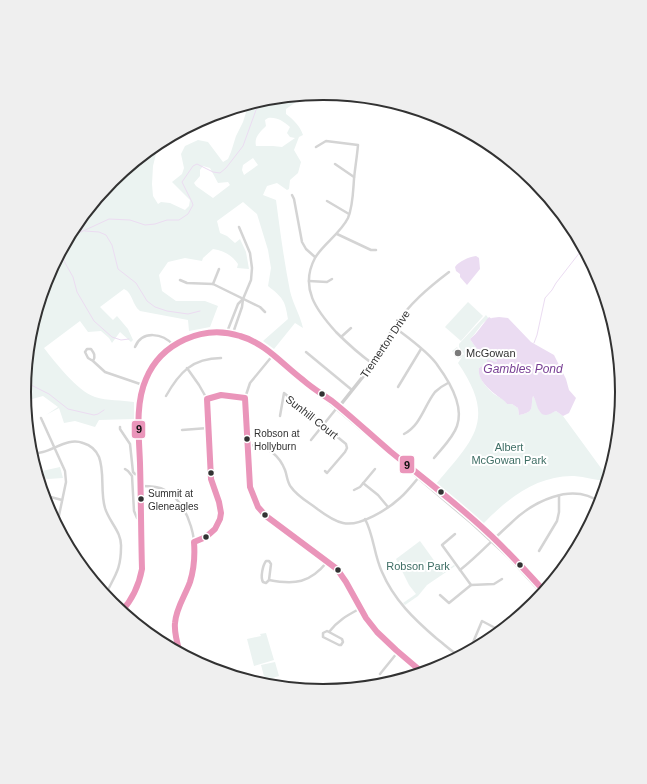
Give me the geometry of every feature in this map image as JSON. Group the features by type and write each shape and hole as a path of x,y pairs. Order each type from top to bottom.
{"main road":[{"name":"Tremerton Drive","path":"337,408 373,364 394,327"},
{"path":"125,607 132,598 141,576 143,562 139,414 140,396 143,386 155,362 173,346 185,339 215,332 233,333 255,342 272,355 493,540 540,589"}],"street":[{"path":"316,147 326,141 358,145 352,207 347,219 337,234 315,258 310,271 310,291 322,316 357,353 373,364"},
{"path":"335,164 354,177"},
{"path":"292,195 302,242 306,249 315,258"},
{"path":"327,201 349,214"},
{"path":"233,333 243,299 251,280 252,268 250,253 239,227"},
{"path":"337,234 371,250 376,250"},
{"path":"213,284 219,269"},
{"name":"Tremerton Drive","path":"394,327 412,303 430,286 449,272"},
{"path":"180,280 187,283 213,284 260,307 265,312"},
{"path":"309,281 327,282 332,280"},
{"path":"227,332 238,304 243,299"},
{"path":"394,327 438,365 457,398 459,411 457,425 452,435 434,458"},
{"path":"341,337 351,328"},
{"path":"135,347 140,338 155,335 167,339 173,346"},
{"path":"94,361 95,358 93,353 90,349 87,349 85,355 94,361 102,370 143,386"},
{"path":"398,387 421,349"},
{"path":"306,352 353,390"},
{"path":"272,355 250,383 245,398 250,487 258,508 266,516 337,569 345,578 361,608 380,637 418,669"},
{"path":"166,396 175,381 187,368 202,361 221,358"},
{"path":"187,368 207,399 212,479 220,505 219,522 211,534 206,538 194,542"},
{"path":"404,434 410,431 418,422 436,391 448,383"},
{"name":"Sunhill Court","path":"280,416 284,393 346,444 345,452 327,472 325,471"},
{"path":"207,399 221,396 245,398"},
{"name":"Tremerton Drive","path":"311,440 337,408"},
{"path":"41,418 65,471 66,482 59,516"},
{"path":"120,427 130,444 133,472 140,475"},
{"path":"182,430 208,428"},
{"path":"38,453 45,453 72,441 78,441 93,448 98,455 101,466 105,510 119,533 122,545 120,567 108,590"},
{"path":"247,445 265,447 276,454 282,464 290,486 296,494 328,516 343,523 356,523 388,507 401,497 419,477"},
{"path":"125,469 132,476 134,511 137,518 142,519"},
{"path":"354,490 360,488 375,469"},
{"path":"364,483 378,495 388,507"},
{"path":"141,486 152,486 163,489 180,504 187,518 194,542 195,558 193,573 178,607 175,620 175,632 178,646"},
{"path":"460,570 475,558 510,523 533,506 549,498 569,494 588,496 595,500"},
{"path":"539,551 557,521 559,512 559,496"},
{"path":"51,498 62,500"},
{"path":"365,519 370,528 376,556 392,592 415,620 455,653"},
{"path":"455,534 442,545 471,585"},
{"path":"269,580 271,564 269,561 266,561 264,563 262,579 263,582 266,583 269,580 288,582 305,580 317,573 327,562"},
{"path":"440,595 449,603 471,585 494,584 502,578"},
{"path":"329,632 342,618 361,608"},
{"path":"473,643 482,621 496,628"},
{"path":"324,631 329,632 342,639 343,644 339,646 323,637 324,631"},
{"path":"380,674 398,653"}],"green space":[{"path":"297,101 286,109 286,114 296,123 303,135 299,137 294,150 301,162 298,173 290,180 289,189 287,190 277,183 267,186 263,195 276,200 290,291 303,328 295,323 274,349 263,341 288,319 284,303 268,286 271,268 268,250 257,214 243,202 217,221 220,233 227,236 235,243 240,239 246,252 249,269 237,268 238,264 230,256 224,252 213,249 203,258 202,261 185,258 168,262 159,275 162,291 176,301 205,301 218,306 210,327 189,331 188,320 140,311 135,306 129,293 124,289 100,307 113,320 117,316 128,329 133,340 131,342 120,332 112,343 101,331 88,332 80,321 44,348 67,376 88,394 104,399 134,402 134,419 99,420 95,427 75,421 64,423 59,408 46,415 58,407 43,396 31,399 32,373 37,335 41,316 53,280 80,229 91,214 117,185 145,160 156,152 153,166 153,196 158,204 161,202 170,203 185,210 189,206 190,200 172,182 182,174 184,168 181,154 185,146 198,140 208,142 223,162 228,159 236,136 247,109","holes":["271,118 280,120 290,127 287,133 290,137 295,138 282,147 256,146 257,137 266,126 265,120","253,158 258,165 244,175 242,170 243,165","203,166 210,168 218,183 228,182 230,185 213,198 194,183 200,176 200,170"]},
{"path":"468,302 483,316 461,341 445,327"},
{"name":"Albert McGowan Park","path":"486,315 489,319 486,320 470,339 480,352 497,361 487,359 487,363 479,368 480,376 484,384 507,404 512,404 518,408 519,415 530,411 533,396 541,413 544,414 556,411 563,416 604,473 602,481 574,476 560,477 535,484 502,506 483,524 436,484 461,454 470,441 476,428 478,414 476,400 470,383 458,363 462,357 458,359 452,351 457,347 463,355 464,354 459,347 459,344"},
{"path":"60,467 63,478 44,478 42,471"},
{"name":"Robson Park","path":"420,541 443,573 454,565 455,566 427,585 418,596 405,605 403,603 416,594 409,585 396,559"},
{"path":"266,633 274,660 254,666 247,639 261,636 260,634"},
{"path":"275,662 279,676 265,679 261,665"}],"water":[{"path":"476,256 479,258 480,269 467,285 460,277 460,274 456,271 455,267 464,260"},
{"name":"Gambles Pond","path":"489,317 492,319 491,318 499,317 508,318 531,342 554,355 566,379 569,390 576,398 569,413 563,416 556,411 547,415 543,414 539,410 533,396 530,411 519,415 518,408 512,404 507,404 484,383 480,376 479,368 487,363 487,359 497,361 480,352 470,339 476,334"}],"waterway":[{"path":"78,232 109,219 130,220 145,225 155,224 167,220 179,220 188,214 193,205 182,182 193,166 197,164 213,172 220,173 226,168 243,146 258,107"},
{"path":"88,218 111,192"},
{"path":"81,231 88,218"},
{"path":"85,231 99,232 106,235 112,245 118,269 136,283 147,301 155,307 167,311 188,314 200,311"},
{"path":"534,343 545,298 580,252"},
{"path":"64,257 64,261 73,277 77,292 94,321 112,337 121,340 129,339"},
{"path":"31,385 49,394 68,409 94,415 104,410"}],"transit line":[{"name":"9","path":"125,607 135,592 142,569 138,420 140,399 146,379 153,366 162,355 173,346 198,335 212,333 226,333 240,336 249,339 266,349 306,383 332,401 475,521 509,553 541,587"},
{"name":"9","path":"178,646 175,634 175,623 179,607 191,577 194,562 194,542 206,537 215,529 220,519 221,513 219,502 211,479 207,399 221,395 245,398 250,487 258,507 266,516 337,569 366,618 377,632 418,669"}],"place":[{"name":"McGowan","path":"458,353"},
{"name":"Robson at Hollyburn","path":"247,439"},
{"name":"Summit at Gleneagles","path":"141,499"}]}
